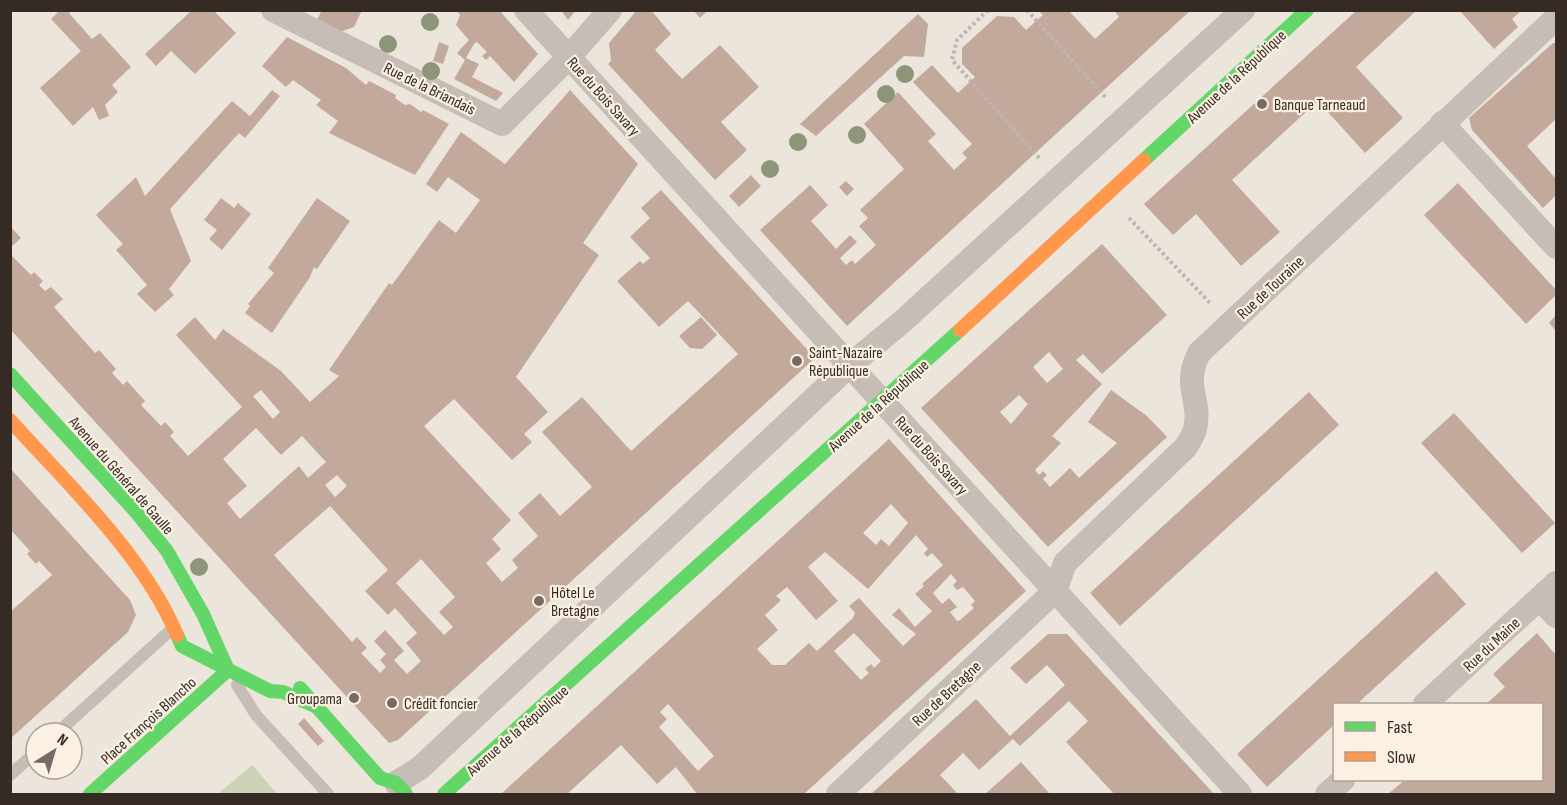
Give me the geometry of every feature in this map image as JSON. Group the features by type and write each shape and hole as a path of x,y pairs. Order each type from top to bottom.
{"street":[{"name":"Rue de la Briandais","path":"273,10 502,124 569,57"},
{"name":"Rue du Bois Savary","path":"526,10 1240,795"},
{"path":"569,57 610,10"},
{"path":"289,677 391,788 420,768 850,365 903,321 1243,10"},
{"name":"Avenue de la République","path":"444,795 883,401 1307,10"},
{"name":"Rue de Touraine","path":"1055,591 1065,563 1186,447 1195,430 1196,412 1190,386 1191,368 1199,353 1442,123 1557,18"},
{"path":"1442,123 1557,247"},
{"name":"Avenue du Général de Gaulle","path":"10,374 136,512 167,551 203,614 228,670"},
{"path":"10,420 142,568 166,608 182,646 270,691 283,692 313,705"},
{"name":"Rue de Bretagne","path":"838,795 1055,591"},
{"path":"1548,591 1557,616"},
{"name":"Rue du Maine","path":"1427,703 1548,591"},
{"path":"228,670 267,671"},
{"name":"Place François Blancho","path":"90,795 228,670"},
{"path":"1327,795 1342,781"}],"lane":[{"path":"70,721 173,628"},
{"path":"196,633 228,670 256,715 328,795"},
{"path":"10,775 24,763"}],"path":[{"path":"988,10 957,40 952,60 1035,153"},
{"path":"1027,10 1104,96"},
{"path":"1108,195 1216,308"}],"green space":[{"path":"252,765 277,794 218,794"}],"building":[{"path":"60,10 71,10 69,13 92,39 100,33 131,67 112,85 118,92 105,105 109,116 99,120 93,107 73,126 40,88 81,51 51,19"},
{"path":"192,10 213,10 236,33 195,74 171,51 156,66 145,54"},
{"path":"322,10 362,10 354,27 340,32 317,20"},
{"path":"456,10 499,10 538,54 514,82 490,56 486,60 482,56 487,52 477,42 474,44 466,58 479,64 472,77 503,93 496,101 454,79 465,60 457,53 469,40 456,25 460,15"},
{"path":"561,10 576,10 568,20"},
{"path":"637,10 651,10 671,34 655,50 682,79 720,45 759,87 721,122 747,150 715,180 608,64 611,61 609,43"},
{"path":"693,10 708,10 700,18"},
{"path":"1038,10 1072,10 1070,12 1095,39 1119,17 1114,10 1191,10 847,326 760,230 810,185 828,205 811,221 836,249 850,235 857,242 840,258 846,265 852,260 855,264 876,245 859,226 868,218 860,210 904,169 864,124 898,92 936,134 928,141 954,170 967,158 962,153 972,144 913,82 932,65 958,93 975,77 962,64 962,48 997,16 1014,17 1026,30 1043,15"},
{"path":"1357,10 1417,10 1356,67 1403,118 1365,153 1318,101 1232,180 1280,232 1241,266 1196,214 1173,235 1144,204"},
{"path":"1459,10 1522,10 1512,19 1518,27 1494,49"},
{"path":"918,14 928,24 924,57 904,56 816,136 800,124"},
{"path":"287,37 346,68 366,85 369,81 396,95 395,98 405,105 410,104 421,112 423,110 449,124 415,175 329,133 338,121 316,105 321,100 293,80 286,87 262,66"},
{"path":"439,42 449,46 443,64 433,61"},
{"path":"1553,43 1556,43 1556,119 1527,146 1556,179 1556,195 1543,208 1472,130 1469,118"},
{"path":"272,90 280,96 245,138 239,133 170,209 191,261 169,289 174,295 155,312 137,294 147,285 116,250 123,244 96,215 136,177 145,196 232,101 250,116"},
{"path":"570,90 638,164 583,243 599,255 516,377 548,412 524,434 532,442 512,460 454,399 424,426 511,520 492,539 501,549 486,563 502,582 518,568 512,560 538,536 518,513 540,493 560,516 592,487 542,432 582,397 631,451 738,354 688,301 659,327 617,281 640,261 643,264 650,258 630,237 650,218 641,208 661,190 815,358 398,740 389,743 10,329 10,254 31,275 34,272 43,281 39,285 45,291 51,287 63,299 54,307 95,353 99,350 116,369 112,373 123,385 127,381 145,401 141,405 161,426 165,422 174,432 170,436 188,456 242,407 176,335 195,317 215,340 223,329 281,371 310,402 339,376 329,370 389,283 392,285 439,220 456,233 480,200 448,177 437,192 426,184 461,132 505,164","holes":["261,390 280,412 273,419 253,396","256,428 281,455 302,436 326,462 308,478 299,466 240,519 227,503 247,486 223,459","337,475 347,486 335,497 325,485","330,506 388,570 365,591 388,615 395,608 417,633 406,643 421,661 407,674 394,660 404,651 385,630 374,641 386,654 380,660 386,667 380,673 361,653 367,648 357,637 352,642 274,555","421,559 455,597 439,612 453,627 444,635 396,583"]},
{"path":"751,175 761,186 739,207 729,196"},
{"path":"846,181 854,189 847,196 839,187"},
{"path":"1458,183 1556,290 1556,295 1526,324 1424,215"},
{"path":"221,198 234,208 238,203 251,214 222,250 209,239 217,230 204,220"},
{"path":"317,198 350,221 317,269 314,267 310,277 272,333 245,313 250,306 248,304 274,273 268,268"},
{"path":"10,226 21,238 10,248"},
{"path":"1102,244 1167,315 1102,374 1083,354 1076,360 1102,384 1052,436 1061,443 1035,470 1039,475 1043,471 1047,475 1043,479 1050,487 1070,468 1079,478 1117,443 1088,422 1111,390 1147,416 1167,437 1048,547 921,408","holes":["1049,352 1063,369 1047,383 1033,367","1019,395 1028,404 1011,424 1000,412"]},
{"path":"1556,315 1556,331 1549,323"},
{"path":"701,317 717,335 702,349 690,348 679,336"},
{"path":"1309,392 1339,425 1120,626 1090,593"},
{"path":"1454,413 1555,523 1522,553 1421,443"},
{"path":"889,439 1026,591 804,794 697,794 676,767 657,784 621,745 567,794 501,794","holes":["891,504 908,523 889,546 881,539 876,545 863,533","916,535 928,549 924,553 927,557 932,553 943,565 922,584 924,586 915,594 932,611 915,627 899,608 892,615 916,634 903,646 859,598 849,606 855,613 853,618 817,651 809,643 785,665 772,665 757,649 778,630 765,615 781,600 776,596 787,587 816,620 838,601 808,567 825,552 868,589","951,574 957,581 953,585 957,590 963,587 975,601 971,605 974,608 957,621 950,612 957,607 949,598 942,604 933,593","854,633 881,661 874,668 871,664 865,669 869,673 861,680 834,651","668,704 714,756 698,771 659,727 667,719 660,712"]},
{"path":"10,468 130,600 136,615 128,632 30,721 24,721 24,726 10,739 10,612 52,575 39,561 36,564 27,554 30,551 10,529"},
{"path":"1436,571 1466,604 1358,703 1333,703 1333,726 1267,787 1237,754"},
{"path":"1537,633 1556,655 1556,794 1388,794 1404,781 1543,781 1543,703 1487,703 1505,687 1493,674"},
{"path":"1048,634 1067,634 1214,794 1114,794 1066,742 1088,721 1069,701 1020,746 1013,739 979,770 963,753 940,775 958,794 871,794 976,699 1010,736 1065,685 1047,665 1026,684 1010,668"},
{"path":"304,718 324,741 318,746 298,724"},
{"path":"1021,762 1048,794 985,794"}],"traffic: fast":[{"path":"1144,160 1307,10"},
{"path":"444,794 960,330"},
{"path":"10,374 136,512 167,551 203,614 228,670"},
{"path":"177,635 182,646 270,691 283,692 313,705"},
{"path":"90,794 228,670"},
{"path":"300,688 380,778 396,783 406,794"}],"traffic: slow":[{"path":"960,330 1144,160"},
{"path":"10,420 125,549 145,576 177,635"}],"place":[{"name":"Banque Tarneaud","path":"1262,104"},
{"name":"Saint-Nazaire République","path":"797,361"},
{"name":"Hôtel Le Bretagne","path":"539,601"},
{"name":"Groupama","path":"354,698"},
{"name":"Crédit foncier","path":"392,703"}]}
